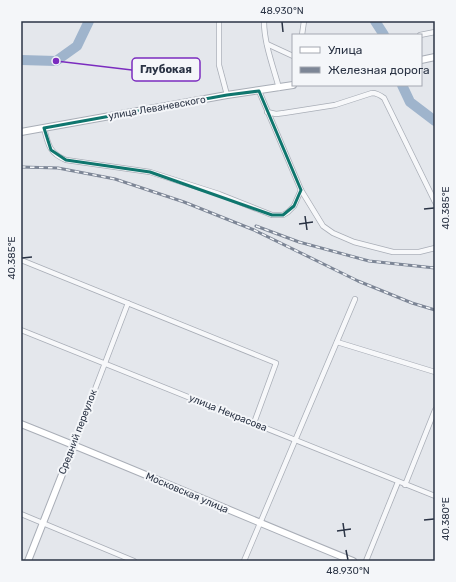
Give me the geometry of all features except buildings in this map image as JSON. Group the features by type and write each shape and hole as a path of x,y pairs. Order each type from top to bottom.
{"street":[{"path":"219,21 219,65 227,95"},
{"path":"264,21 267,44 279,88"},
{"path":"302,34 304,21"},
{"path":"422,35 435,32"},
{"path":"267,44 292,56"},
{"path":"422,60 435,57"},
{"name":"улица Леваневского","path":"21,132 227,95 292,85"},
{"path":"259,91 301,190 323,226 333,233 354,242 393,252 419,252 435,248"},
{"path":"267,112 280,113 335,105 376,93 384,98 435,202"},
{"path":"44,128 48,145 51,150 59,157 66,160 150,172 219,194 272,215 283,215 288,212 294,206 301,190"},
{"path":"21,260 276,363 254,423"},
{"path":"244,561 355,299"},
{"name":"Средний переулок","path":"28,561 128,303"},
{"name":"улица Некрасова","path":"21,330 435,496"},
{"path":"337,342 435,372"},
{"path":"405,485 435,410"},
{"name":"Московская улица","path":"21,424 74,444 260,524 353,561"},
{"path":"366,561 398,482"},
{"path":"21,514 134,561"}],"highlighted area":[{"path":"259,91 301,190 294,206 283,215 272,215 150,172 66,160 51,150 44,128 227,95"}],"waterway":[{"path":"21,60 56,61 77,46 89,21"},
{"path":"375,21 383,34"},
{"path":"402,86 410,102 435,121"}],"railway":[{"path":"21,167 58,168 115,179 184,202 254,230 358,281 412,303 435,310"},
{"path":"256,226 299,242 369,261 435,268"}],"place":[{"name":"Глубокая","path":"56,61"}]}
